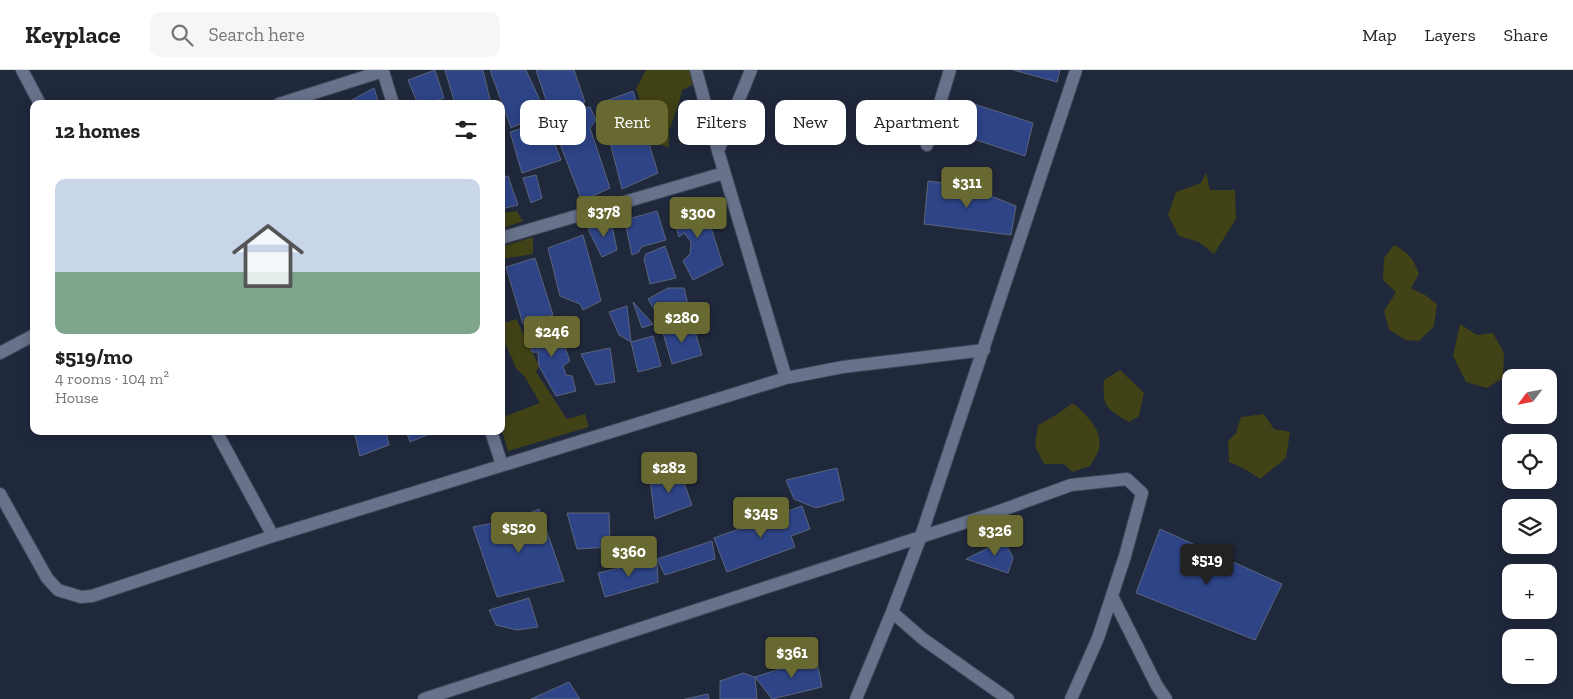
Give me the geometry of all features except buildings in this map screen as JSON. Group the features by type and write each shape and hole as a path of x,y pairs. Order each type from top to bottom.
{"street":[{"path":"22,70 38,100"},
{"path":"291,100 384,70 392,100"},
{"path":"696,70 724,173 786,378"},
{"path":"718,151 751,70"},
{"path":"941,100 950,70"},
{"path":"856,699 921,536 1076,70"},
{"path":"505,237 724,173"},
{"path":"0,353 30,337"},
{"path":"0,494 47,578 58,590 81,597 92,596 273,536 786,378 843,367 984,350"},
{"path":"218,435 273,536"},
{"path":"492,435 502,465"},
{"path":"424,699 994,513 1070,485 1127,479 1142,494 1126,556 1098,638 1071,699"},
{"path":"1112,596 1157,686 1166,699"},
{"path":"892,612 923,639 1008,699"}],"shaded area":[{"path":"646,70 690,70 694,84 682,90 680,100 678,100 678,106 669,131 669,148 662,145 668,145 668,100 640,100 636,89"},
{"path":"1206,172 1210,190 1235,190 1236,219 1214,254 1199,242 1179,236 1168,215 1176,192 1201,183"},
{"path":"517,211 523,221 505,228 505,212"},
{"path":"533,237 533,254 505,258 505,246"},
{"path":"1394,245 1410,257 1419,274 1411,288 1437,304 1434,326 1419,341 1406,340 1389,330 1384,311 1396,292 1383,280 1384,258"},
{"path":"516,319 539,366 536,372 567,419 585,414 589,427 508,451 503,435 505,435 505,413 506,416 540,403 525,377 516,368 505,343 505,323"},
{"path":"1460,324 1477,335 1493,333 1504,353 1502,379 1487,388 1466,382 1453,356"},
{"path":"1120,370 1144,393 1139,416 1129,422 1111,410 1105,402 1104,380"},
{"path":"1073,403 1092,423 1100,442 1099,449 1090,466 1072,472 1064,464 1044,464 1035,446 1038,425"},
{"path":"1264,414 1274,429 1290,432 1286,458 1260,479 1245,469 1229,462 1228,441 1236,433 1241,417"}]}
